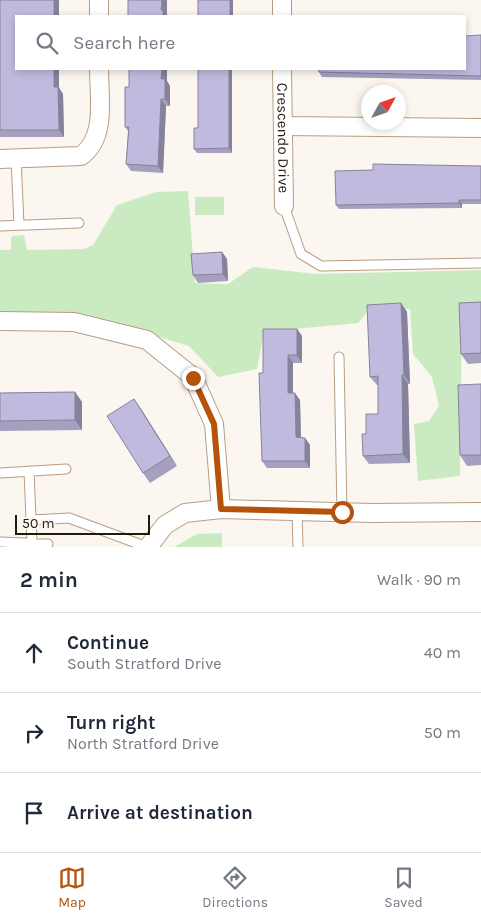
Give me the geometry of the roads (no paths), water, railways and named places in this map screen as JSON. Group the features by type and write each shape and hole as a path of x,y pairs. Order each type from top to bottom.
{"street":[{"path":"99,0 99,15"},
{"path":"282,0 282,15"},
{"path":"8,159 82,156 91,149 99,132 99,70"},
{"name":"Crescendo Drive","path":"282,70 284,206"},
{"path":"283,126 481,128"},
{"path":"0,321 74,322 147,340 193,378 214,424 221,509"},
{"path":"147,547 165,525 185,513 221,509 342,512 481,512"}],"lane":[{"path":"8,159 19,225"},
{"path":"284,206 301,254 321,266 481,263"},
{"path":"0,226 79,223"},
{"path":"338,357 342,512"},
{"path":"0,473 66,469"},
{"path":"29,471 32,543"},
{"path":"297,511 298,547"},
{"path":"32,520 69,518 147,547"},
{"path":"0,542 48,544"}]}
